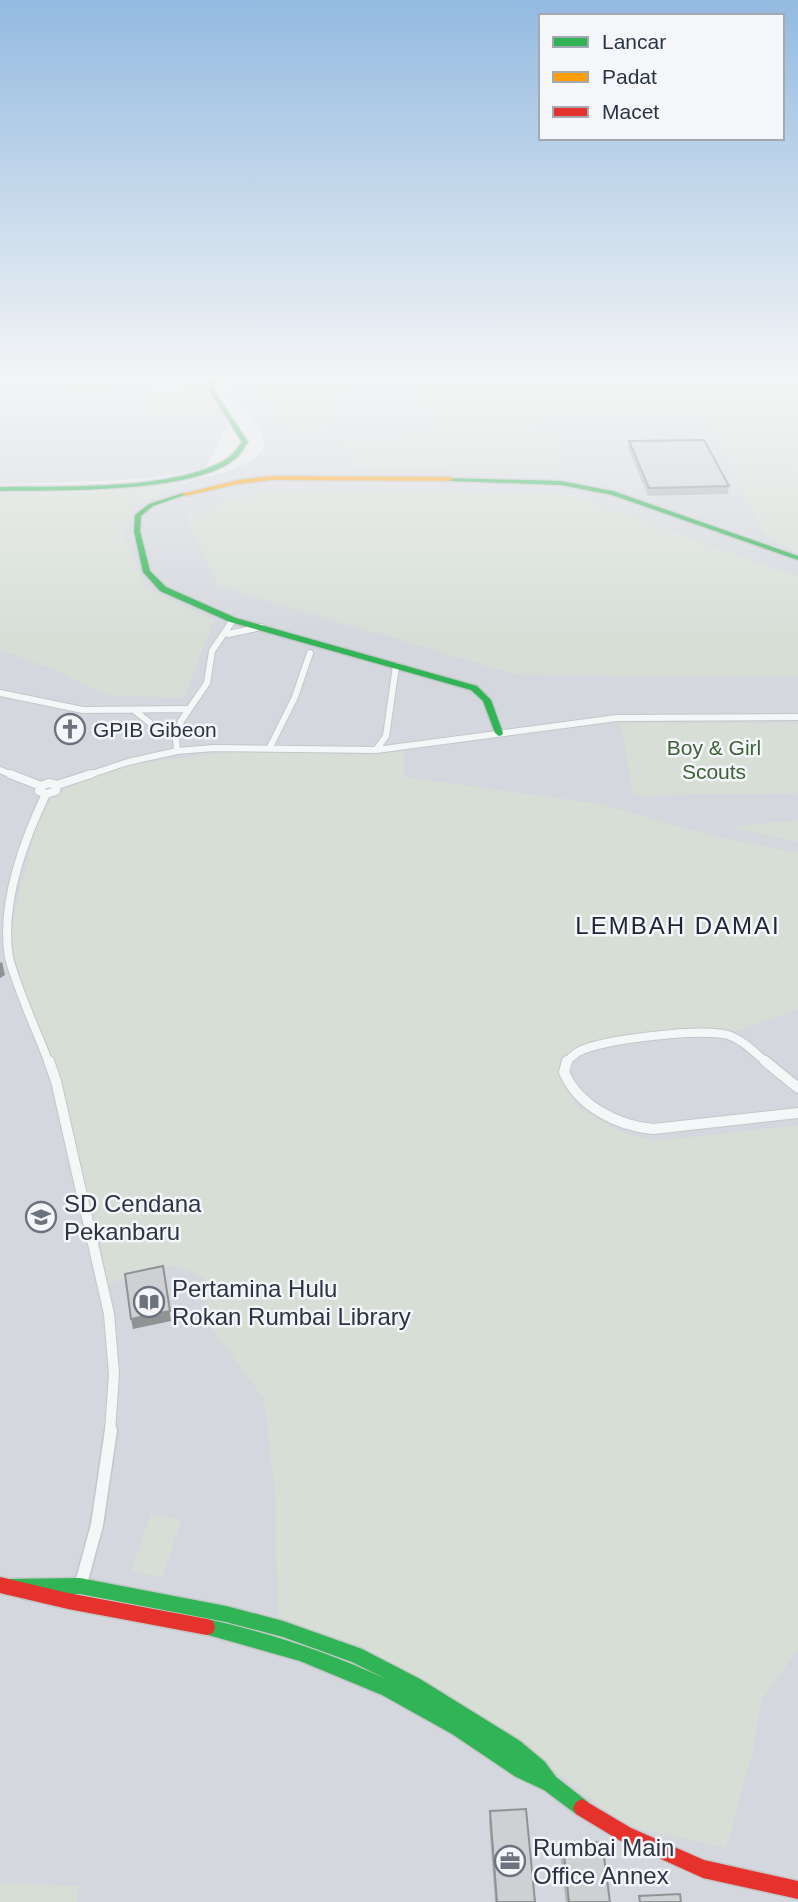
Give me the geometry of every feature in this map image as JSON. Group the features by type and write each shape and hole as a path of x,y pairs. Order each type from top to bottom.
{"street":[{"path":"0,489 160,481 201,473 224,464"},
{"path":"499,733 487,700 474,688 233,620 163,589 146,572 137,531 138,515 166,499 272,478 529,480 613,493 798,558"},
{"path":"177,751 176,737 186,709 200,695 208,681 211,653 228,634 233,620"},
{"path":"228,634 261,627"},
{"path":"270,747 295,697 310,653 305,640"},
{"path":"310,653 328,646"},
{"path":"376,750 386,736 396,666"},
{"path":"0,693 83,710 186,709"},
{"path":"134,710 155,727 176,737"},
{"path":"0,770 43,790 56,791 57,785 128,762 177,751 270,747 376,750 645,716 798,717"},
{"path":"43,790 8,897 6,928 9,957 56,1081 109,1314 114,1374 109,1455 97,1525 75,1603"},
{"path":"0,907 8,897"},
{"path":"798,1088 736,1038 723,1034 601,1045 571,1056 565,1069 570,1086 585,1102 623,1124 637,1127 653,1129 798,1113"},
{"path":"4,1586 80,1586 253,1620 356,1656 414,1685 514,1747 539,1768 550,1783 582,1808 645,1844 702,1869 798,1891"},
{"path":"4,1586 287,1646 352,1672 392,1692 459,1728 527,1775 550,1783"}],"shaded area":[{"path":"0,464 208,464 205,469 157,477 0,484"},
{"path":"244,464 798,464 798,1902 0,1902 0,493 94,492 183,483 229,471"}],"green space":[{"path":"352,464 557,464 560,475 353,467"},
{"path":"731,464 798,464 798,554 764,534"},
{"path":"183,483 134,506 123,533 145,588 214,620 184,698 106,695 50,668 0,650 0,493 94,492"},
{"path":"261,491 569,494 798,577 798,677 518,675 218,586 186,516"},
{"name":"Boy & Girl Scouts","path":"620,723 798,723 798,793 634,796"},
{"path":"247,750 365,755 403,751 405,777 601,804 713,836 798,853 798,1009 737,1031 658,1031 575,1050 560,1077 578,1107 621,1132 657,1141 798,1125 798,1650 762,1699 753,1750 726,1848 624,1825 566,1779 486,1723 380,1658 278,1619 275,1494 264,1399 207,1322 205,1280 191,1272 168,1266 145,1270 107,1285 99,1231 15,959 12,930 36,827 51,799 83,780 124,765"},
{"path":"798,820 798,842 729,827"},
{"path":"151,1514 181,1520 162,1578 131,1571"},
{"path":"0,1883 79,1886 77,1902 0,1902"}],"building":[{"path":"639,464 717,464 729,486 649,488"},
{"name":"Pertamina Hulu Rokan Rumbai Library","path":"163,1266 170,1311 131,1319 125,1274"},
{"name":"Rumbai Main Office Annex","path":"526,1809 535,1902 497,1902 490,1811"},
{"name":"Rumbai Main Office Annex","path":"602,1842 610,1902 569,1902 563,1844"},
{"path":"680,1894 681,1902 640,1902 639,1896"}],"traffic: fast":[{"path":"0,489 120,486 184,477 221,464"},
{"path":"450,479 561,483 613,493 798,558"},
{"path":"185,494 151,505 138,515 137,531 147,572 163,589 233,620 474,688 487,700 499,733"},
{"path":"8,1587 80,1586 226,1614 283,1629 356,1655 414,1685 514,1747 539,1768 550,1783 582,1808"},
{"path":"207,1627 300,1652 388,1689 458,1728 509,1763 550,1783"}],"traffic: slow":[{"path":"185,494 238,482 272,478 450,479"}],"traffic: jam":[{"path":"0,1585 68,1601 207,1627"},
{"path":"582,1808 625,1834 703,1869 798,1890"}],"place":[{"name":"GPIB Gibeon","path":"70,729"},
{"name":"SD Cendana Pekanbaru","path":"41,1217"},
{"name":"Pertamina Hulu Rokan Rumbai Library","path":"149,1302"},
{"name":"Rumbai Main Office Annex","path":"510,1861"}],"district":[{"name":"LEMBAH DAMAI","path":"678,925"}]}
